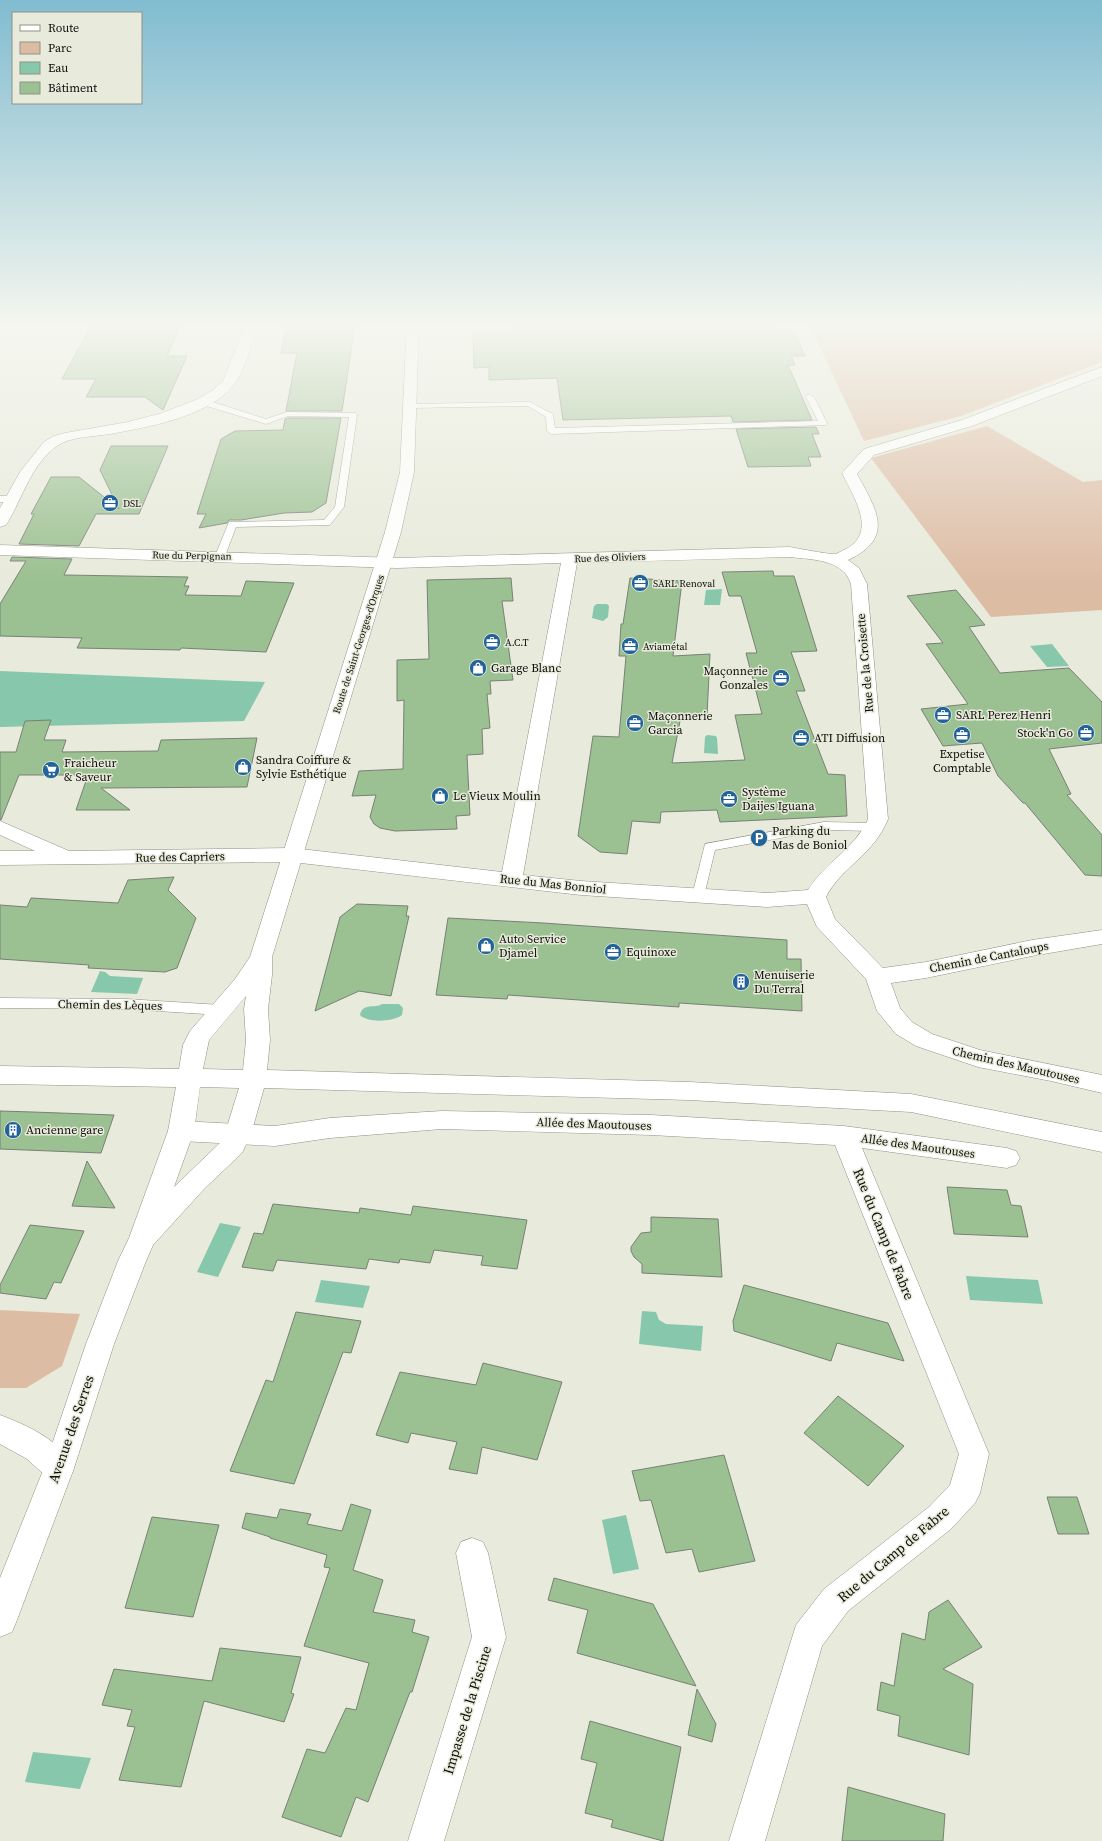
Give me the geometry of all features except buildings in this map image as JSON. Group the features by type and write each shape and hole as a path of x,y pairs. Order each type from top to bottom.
{"street":[{"path":"0,522 7,499 50,444 64,438 108,430 185,410"},
{"name":"Route de Saint-Georges-d'Orques","path":"190,1078 194,1045 198,1037 243,985 261,957 384,562 407,472 410,410"},
{"path":"835,560 864,544 870,530 868,511 849,473 869,452 967,423 1001,410"},
{"name":"Rue du Perpignan","path":"0,550 384,562"},
{"name":"Rue des Oliviers","path":"384,562 432,563 789,552 814,555 835,560"},
{"path":"511,880 570,558"},
{"name":"Rue de la Croisette","path":"835,560 852,571 859,584 878,818 875,827"},
{"name":"Rue des Capriers","path":"0,827 68,858"},
{"path":"814,897 824,881 864,842 875,827"},
{"name":"Rue du Mas Bonniol","path":"292,855 580,888 768,900 814,897"},
{"name":"Rue des Capriers","path":"0,858 292,855"},
{"name":"Chemin des Maoutouses","path":"814,897 825,922 877,977 889,1011 904,1028 924,1040 952,1051 978,1058 1051,1072 1102,1084"},
{"name":"Chemin de Cantaloups","path":"877,977 926,970 1032,948 1102,936"},
{"name":"Route de Saint-Georges-d'Orques","path":"254,1079 258,1040 256,1009 261,975 261,957"},
{"path":"0,1076 254,1079 689,1092 911,1103 1102,1142"},
{"name":"Avenue des Serres","path":"0,1620 59,1468 100,1344 132,1261 143,1238 181,1131 190,1078"},
{"name":"Avenue des Serres","path":"143,1238 196,1181 233,1146 254,1079"},
{"name":"Allée des Maoutouses","path":"181,1131 275,1136 330,1128 442,1120 651,1125 844,1136 1007,1158"},
{"name":"Rue du Camp de Fabre","path":"747,1841 808,1637 836,1600 940,1518 964,1493 974,1454 844,1136"},
{"path":"0,1429 38,1449 59,1468"},
{"name":"Impasse de la Piscine","path":"426,1841 489,1637 472,1553"}],"lane":[{"path":"220,556 232,524 327,523 339,507 353,415 287,414 266,422 228,410"},
{"path":"540,410 550,416 551,431 823,423 816,410"},
{"path":"698,896 709,847 824,826 875,827"},
{"name":"Chemin des Lèques","path":"0,1003 126,1004 221,1010"}],"green space":[{"path":"849,410 977,410 961,416 864,441"},
{"path":"987,426 1083,482 1102,480 1102,610 991,617 871,458"},
{"path":"0,1310 80,1314 62,1366 26,1388 0,1388"}],"water":[{"path":"722,589 720,605 704,605 706,590"},
{"path":"597,604 607,604 609,606 608,617 603,621 592,618 594,606"},
{"path":"1052,644 1069,666 1047,667 1030,646"},
{"path":"0,671 265,682 244,721 0,727"},
{"path":"707,735 716,736 718,754 704,753 705,737"},
{"path":"100,971 105,972 110,976 143,978 137,994 91,992"},
{"path":"382,1004 399,1004 403,1008 402,1015 393,1019 380,1021 363,1018 360,1015 366,1007"},
{"path":"220,1223 241,1227 218,1277 197,1272"},
{"path":"966,1276 1038,1280 1043,1304 970,1300"},
{"path":"321,1280 370,1286 363,1308 315,1302"},
{"path":"642,1311 656,1312 659,1320 666,1324 703,1326 701,1351 639,1344"},
{"path":"626,1515 639,1569 613,1574 602,1520"},
{"path":"33,1752 91,1758 80,1789 25,1782"}],"place":[{"name":"DSL","path":"110,503"},
{"name":"SARL Renoval","path":"640,583"},
{"name":"A.C.T","path":"492,642"},
{"name":"Aviamétal","path":"630,646"},
{"name":"Garage Blanc","path":"478,668"},
{"name":"Maçonnerie Gonzales","path":"781,678"},
{"name":"SARL Perez Henri","path":"943,715"},
{"name":"Maçonnerie Garcia","path":"635,723"},
{"name":"Stock'n Go","path":"1086,733"},
{"name":"Expetise Comptable","path":"962,735"},
{"name":"ATI Diffusion","path":"801,738"},
{"name":"Sandra Coiffure & Sylvie Esthétique","path":"243,767"},
{"name":"Fraicheur & Saveur","path":"51,770"},
{"name":"Le Vieux Moulin","path":"440,796"},
{"name":"Système Daijes Iguana","path":"729,799"},
{"name":"Parking du Mas de Boniol","path":"759,838"},
{"name":"Auto Service Djamel","path":"486,946"},
{"name":"Equinoxe","path":"613,952"},
{"name":"Menuiserie Du Terral","path":"741,982"},
{"name":"Ancienne gare","path":"13,1130"}]}
